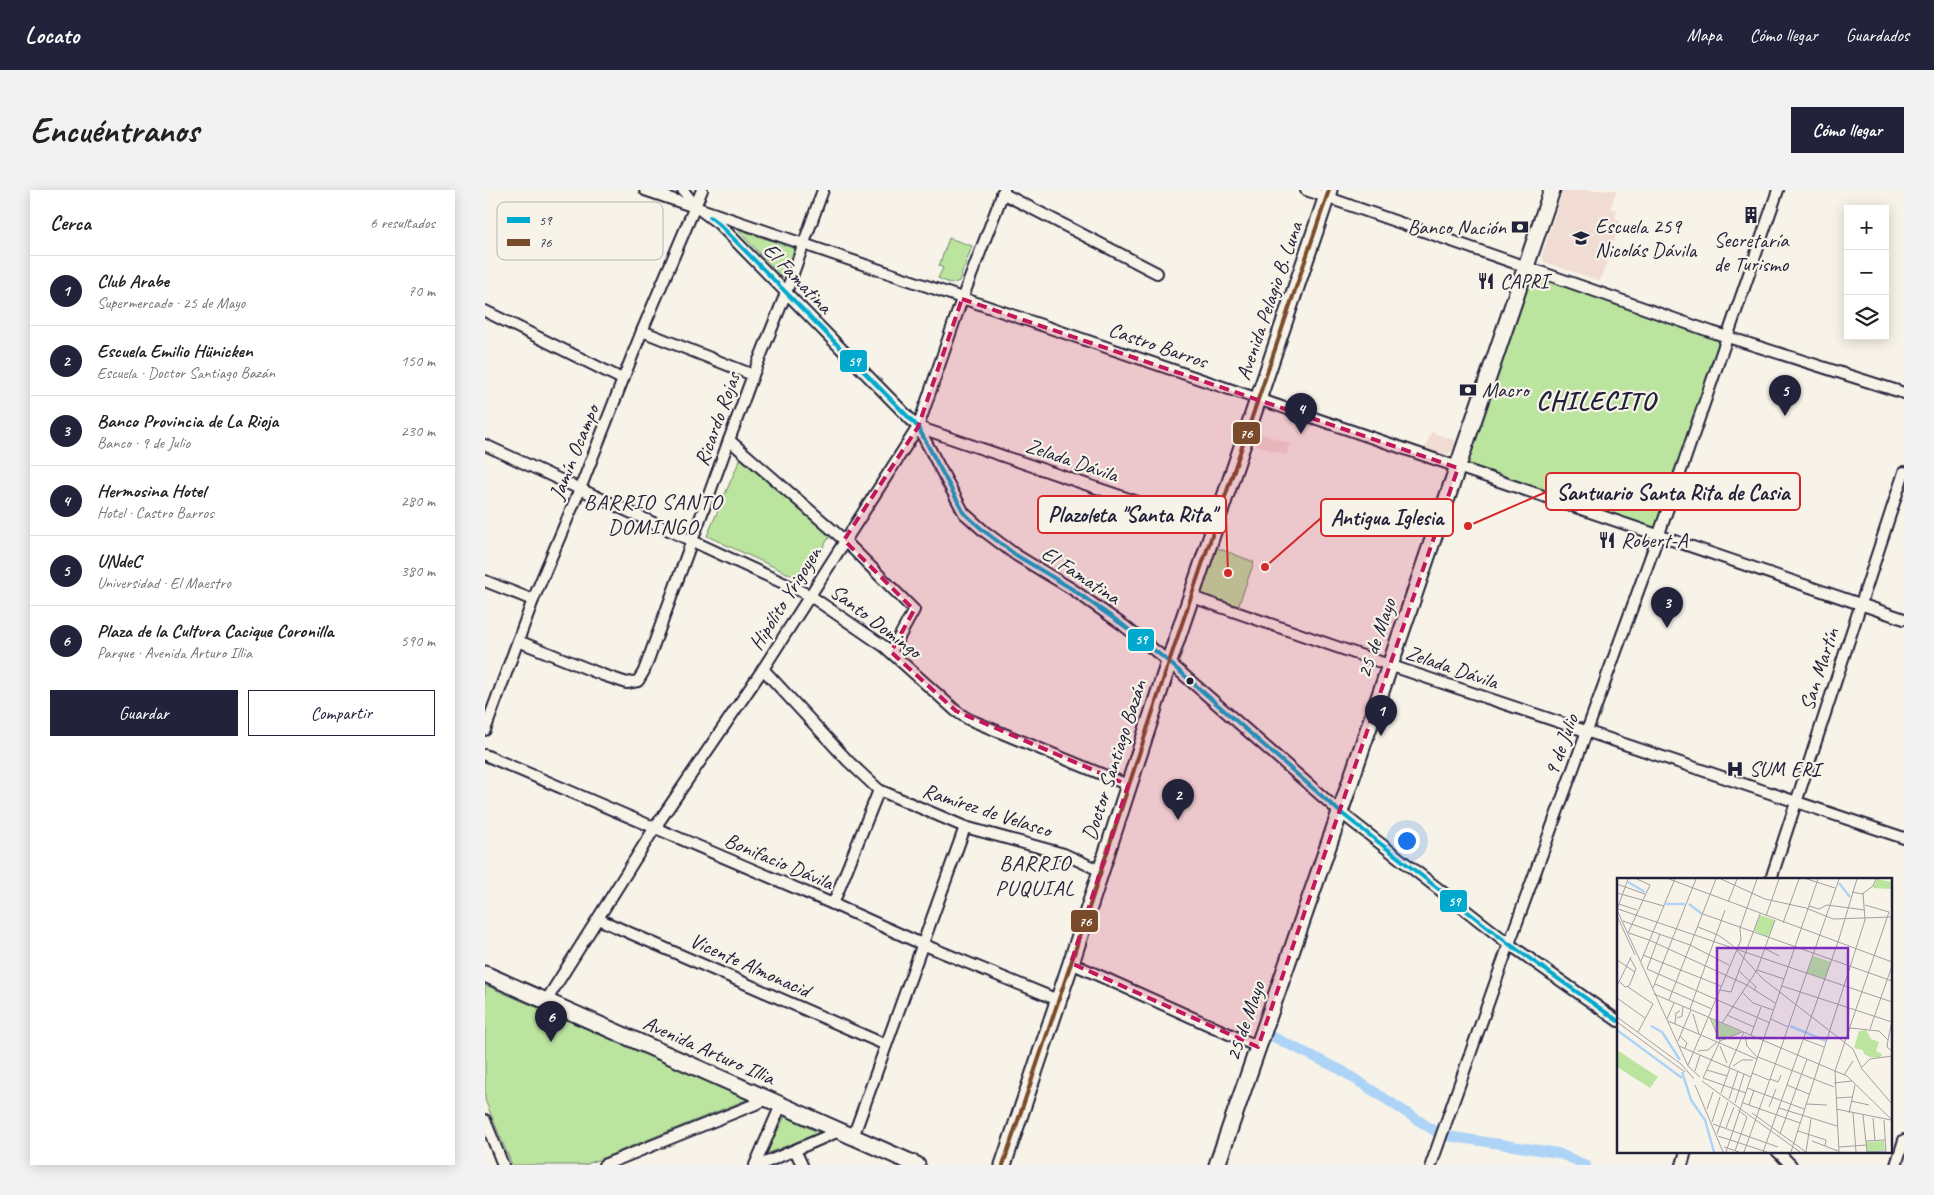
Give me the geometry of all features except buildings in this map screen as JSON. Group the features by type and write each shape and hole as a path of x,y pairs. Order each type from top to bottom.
{"main road":[{"name":"25 de Mayo","path":"1217,1165 1340,812 1552,190"},
{"name":"Avenida Pelagio B. Luna","path":"1258,398 1328,194"},
{"name":"Doctor Santiago Bazán","path":"1003,1165 1258,398"},
{"name":"Avenida Arturo Illia","path":"485,974 917,1165"}],"street":[{"name":"Castro Barros","path":"645,190 1904,619"},
{"name":"El Famatina","path":"683,190 695,206 719,224 918,427 964,513 983,531 1016,555 1072,589 1123,625 1169,662 1340,812 1509,944 1617,1020"},
{"name":"Jamín Ocampo","path":"485,730 533,600 580,490 642,332 702,190"},
{"name":"Ricardo Rojas","path":"517,641 627,683 638,681 644,671 823,190"},
{"path":"1306,190 1328,194 1726,337 1904,393"},
{"name":"9 de Julio","path":"1431,1165 1509,944 1659,534 1778,190"},
{"path":"1003,192 1157,273"},
{"name":"Hipólito Yrigoyen","path":"546,1001 654,829 763,668 918,427 962,299 1003,192"},
{"path":"485,311 623,379"},
{"path":"642,332 753,375"},
{"name":"Zelada Dávila","path":"918,427 1214,528"},
{"path":"729,440 844,540 914,610 891,652"},
{"name":"Santo Domingo","path":"485,445 809,595 891,652 956,711 968,719 1129,785"},
{"name":"San Martín","path":"1771,878 1904,472"},
{"path":"485,581 533,600"},
{"name":"Zelada Dávila","path":"1192,597 1586,732 1904,838"},
{"name":"Ramírez de Velasco","path":"763,668 848,761 879,790 965,827 1064,854 1101,871"},
{"name":"Bonifacio Dávila","path":"485,755 654,829 1058,1000"},
{"path":"833,904 879,790"},
{"path":"853,1138 965,827"},
{"name":"Vicente Almonacid","path":"598,919 887,1044"},
{"path":"1071,963 1258,1047"},
{"path":"604,1165 774,1102"},
{"path":"755,1165 774,1102"},
{"path":"485,1120 503,1165"},
{"path":"760,1165 839,1131"},
{"path":"1896,1165 1904,1140"},
{"path":"795,1150 802,1165"},
{"path":"1682,1165 1686,1152"},
{"path":"1778,1152 1791,1165"}],"highlighted area":[{"path":"962,299 1458,468 1258,1047 1071,963 1128,785 956,711 891,652 914,610 844,540 918,427"}],"shaded area":[{"name":"Escuela 259 Nicolás Dávila","path":"1563,190 1617,190 1610,208 1617,210 1615,218 1621,220 1600,281 1544,262 1542,255"},
{"path":"1254,431 1290,444 1286,455 1250,443"},
{"path":"1431,432 1457,441 1454,450 1445,456 1425,449"}],"green space":[{"path":"737,229 796,249 782,278"},
{"path":"949,238 972,246 959,281 952,284 938,278 943,268 939,266"},
{"path":"1529,275 1720,339 1657,528 1466,464"},
{"path":"741,457 830,536 802,580 707,536"},
{"path":"1215,547 1254,562 1238,607 1201,592"},
{"path":"485,985 748,1099 585,1165 512,1165 485,1100"},
{"path":"785,1116 819,1133 766,1154"}],"waterway":[{"path":"1263,1032 1341,1070 1441,1135 1558,1153 1586,1165"}],"transit line":[{"name":"76","path":"1003,1165 1169,662 1329,190"},
{"name":"59","path":"710,217 918,427 964,513 984,531 1016,555 1072,589 1123,625 1169,662 1340,812 1509,944 1617,1020"}],"place":[{"name":"Secretaría de Turismo","path":"1751,215"},
{"name":"Banco Nación","path":"1520,227"},
{"name":"Escuela 259 Nicolás Dávila","path":"1581,238"},
{"name":"CAPRI","path":"1486,281"},
{"name":"Macro","path":"1468,390"},
{"name":"UNdeC","path":"1785,416"},
{"name":"Hermosina Hotel","path":"1301,434"},
{"name":"Santuario Santa Rita de Casia","path":"1468,526"},
{"name":"Robert-A","path":"1607,540"},
{"name":"Antigua Iglesia","path":"1265,567"},
{"name":"Plazoleta \"Santa Rita\"","path":"1228,573"},
{"name":"Banco Provincia de La Rioja","path":"1667,628"},
{"name":"Club Arabe","path":"1381,736"},
{"name":"SUM ERI","path":"1735,769"},
{"name":"Escuela Emilio Hünicken","path":"1178,820"},
{"name":"Plaza de la Cultura Cacique Coronilla","path":"551,1042"}],"district":[{"name":"CHILECITO","path":"1596,400"},
{"name":"BARRIO SANTO DOMINGO","path":"653,514"},
{"name":"BARRIO PUQUIAL","path":"1035,876"}]}
